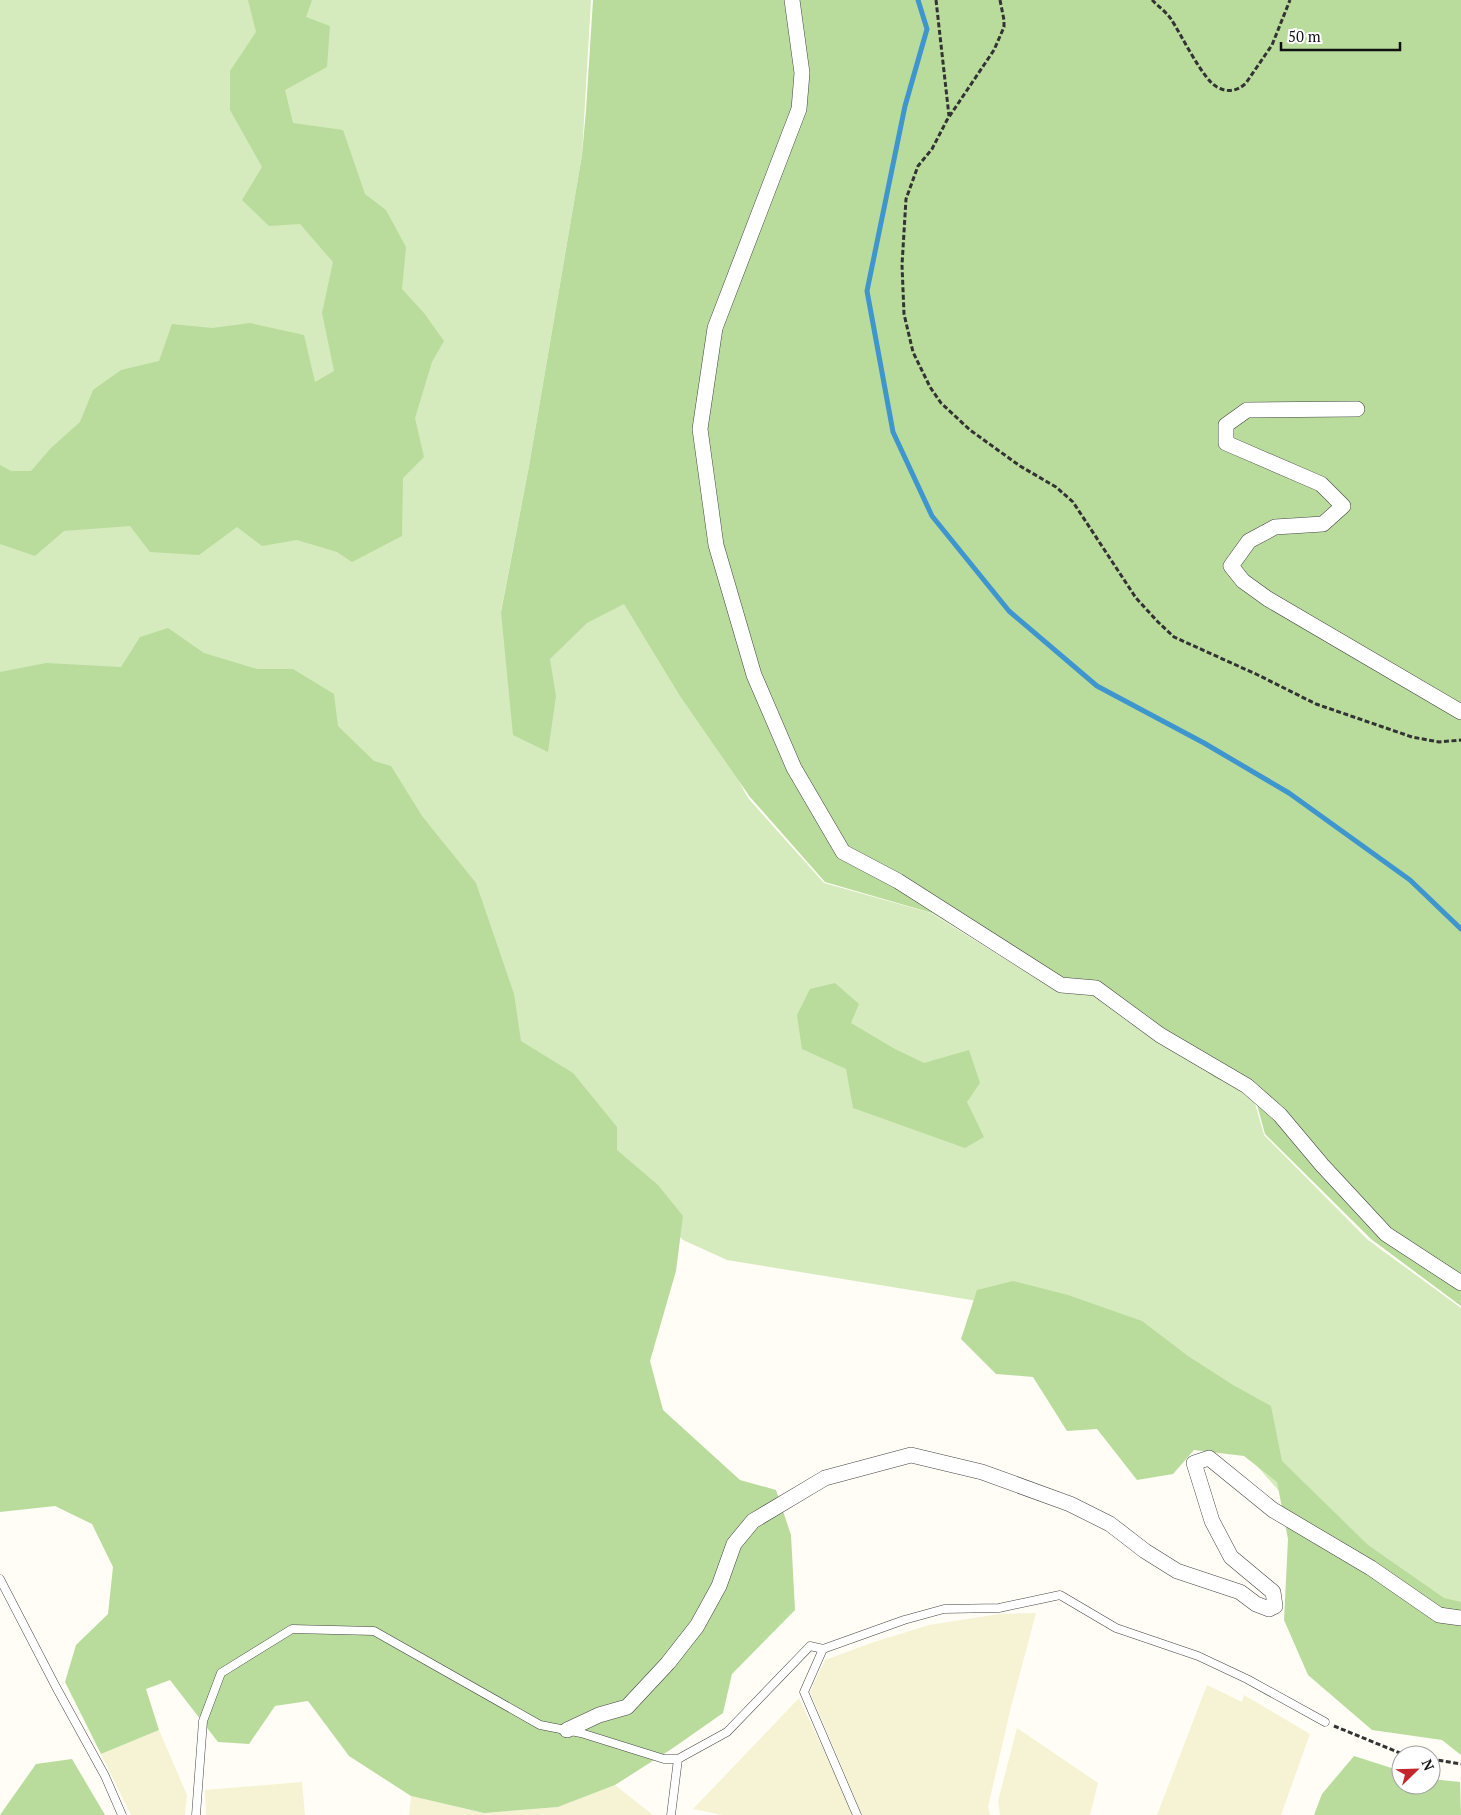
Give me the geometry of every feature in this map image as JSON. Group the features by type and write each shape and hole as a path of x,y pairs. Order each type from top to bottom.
{"street":[{"path":"792,0 802,73 799,109 715,328 700,429 716,545 754,675 794,768 843,852 898,881 1061,985 1096,988 1160,1035 1247,1086 1280,1115 1322,1165 1386,1234 1461,1283"},
{"path":"1357,409 1247,410 1226,425 1226,443 1321,484 1342,506 1323,524 1275,527 1249,541 1231,566 1243,581 1268,599 1461,712"},
{"path":"567,1730 599,1715 627,1706 668,1663 697,1626 719,1586 734,1544 753,1521 825,1478 912,1455 982,1472 1070,1504 1110,1524 1145,1551 1177,1571 1240,1592 1256,1604 1269,1609 1275,1606 1273,1592 1231,1556 1212,1521 1194,1463 1209,1458 1273,1510 1371,1568 1440,1614 1461,1618"}],"lane":[{"path":"0,1579 105,1776 122,1815"},
{"path":"196,1815 203,1721 221,1672 292,1629 374,1632 540,1725 581,1733 664,1759 678,1759 727,1732 810,1646 823,1649 904,1620 944,1609 999,1608 1060,1595 1116,1628 1198,1656 1247,1679 1325,1722"},
{"path":"823,1649 804,1692 857,1815"},
{"path":"671,1815 678,1759"}],"path":[{"path":"936,0 949,116"},
{"path":"1000,0 1004,20 1001,34 994,50 949,116 932,149 918,166 906,198 902,265 904,314 913,352 930,387 941,403 970,430 1020,466 1056,487 1073,502 1136,598 1174,637 1316,704 1412,737 1438,742 1461,740"},
{"path":"1152,0 1170,17 1208,79 1217,87 1233,90 1240,89 1246,83 1272,45 1290,0"},
{"path":"1325,1722 1391,1749"},
{"path":"1441,1761 1461,1764"}],"shaded area":[{"path":"1036,1613 1011,1707 988,1807 990,1815 862,1815 810,1692 825,1660 929,1625 999,1614"},
{"path":"1207,1685 1242,1702 1244,1695 1310,1734 1281,1815 1157,1815"},
{"path":"799,1698 854,1815 722,1815 693,1809"},
{"path":"1017,1728 1098,1783 1090,1815 1000,1815 998,1801"},
{"path":"159,1730 187,1795 185,1815 131,1815 101,1754"},
{"path":"302,1782 305,1815 206,1815 205,1790"},
{"path":"615,1785 653,1815 409,1815 411,1796 484,1813 558,1807"}],"green space":[{"path":"0,0 591,0 582,155 529,466 501,611 627,582 648,610 748,798 824,883 931,913 1060,993 1094,995 1215,1078 1252,1093 1264,1135 1368,1240 1461,1308 1461,1610 1303,1518 1212,1415 996,1304 727,1260 683,1240 456,1005 0,909"},
{"path":"248,0 312,0 306,17 330,26 327,67 285,90 293,123 343,130 365,194 386,210 406,247 402,289 424,313 444,341 432,362 415,418 424,457 403,478 402,536 352,562 337,552 297,540 262,546 237,527 199,555 150,552 130,526 64,531 35,556 0,544 0,465 11,471 31,471 51,448 80,422 93,390 121,370 159,361 172,324 212,328 250,323 304,335 315,382 334,371 322,313 333,262 300,224 269,226 242,200 262,167 230,110 230,71 256,32"},
{"path":"593,0 1461,0 1461,1306 1371,1239 1265,1134 1254,1094 1215,1078 1095,993 1060,991 932,913 825,882 750,797 680,696 624,604 587,623 550,659 556,696 548,752 513,735 501,612 529,466 582,155"},
{"path":"168,628 204,653 257,669 293,669 334,694 338,726 374,761 391,766 422,816 476,883 514,994 521,1041 573,1073 617,1127 617,1150 658,1185 683,1216 676,1271 650,1361 663,1410 740,1480 776,1490 791,1535 795,1610 732,1674 723,1713 615,1785 558,1807 484,1813 411,1796 349,1756 308,1701 275,1706 249,1744 218,1742 170,1680 146,1689 159,1730 101,1754 65,1682 76,1645 108,1614 113,1567 92,1524 55,1506 0,1512 0,672 46,663 121,667 140,637"},
{"path":"835,983 859,1004 851,1023 895,1049 924,1063 969,1050 980,1083 967,1102 984,1137 965,1148 853,1108 846,1069 802,1049 797,1015 810,989"},
{"path":"1013,1281 1068,1295 1142,1321 1188,1356 1233,1385 1271,1406 1282,1461 1368,1545 1444,1598 1461,1602 1461,1755 1442,1740 1372,1730 1308,1675 1284,1620 1288,1539 1277,1482 1244,1456 1194,1450 1173,1474 1137,1480 1097,1429 1067,1431 1033,1377 996,1374 961,1339 977,1290"},
{"path":"1354,1756 1391,1768 1391,1795 1441,1795 1441,1780 1460,1782 1461,1815 1314,1815 1322,1794"},
{"path":"72,1759 105,1815 0,1815 36,1764"}],"waterway":[{"path":"918,0 927,29 905,106 867,291 893,432 932,516 1009,611 1097,686 1204,743 1289,793 1410,880 1461,929"}]}
